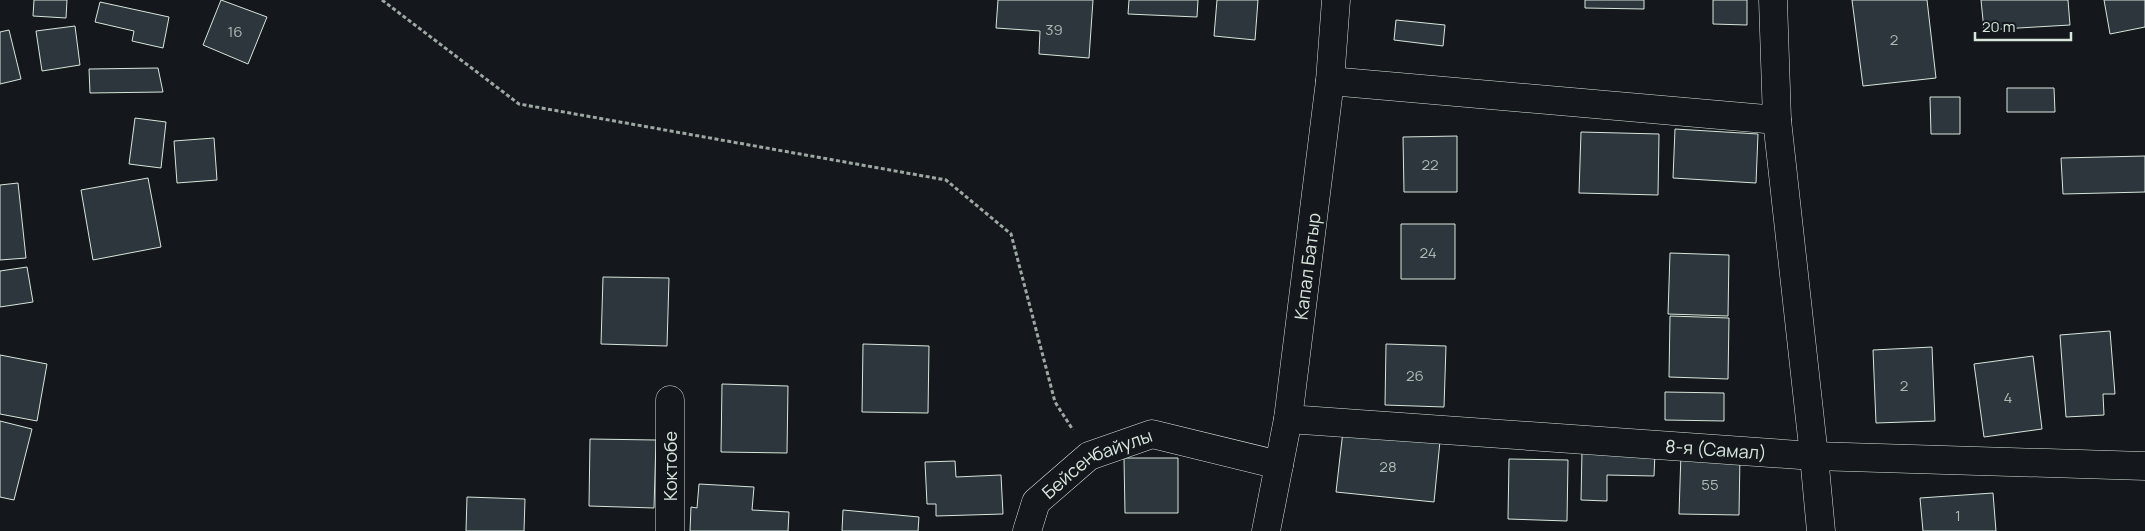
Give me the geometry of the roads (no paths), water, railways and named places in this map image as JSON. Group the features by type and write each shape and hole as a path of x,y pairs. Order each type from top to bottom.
{"street":[{"name":"Капал Батыр","path":"1266,531 1288,418 1330,81 1336,0"},
{"path":"1773,0 1777,120 1814,456 1820,531"},
{"path":"1330,81 1777,120"},
{"name":"Коктобе","path":"670,400 670,531"},
{"name":"8-я (Самал)","path":"1288,418 1814,456 2145,466"},
{"name":"Бейсенбайулы","path":"1026,531 1036,502 1089,456 1152,434 1279,465"}]}
